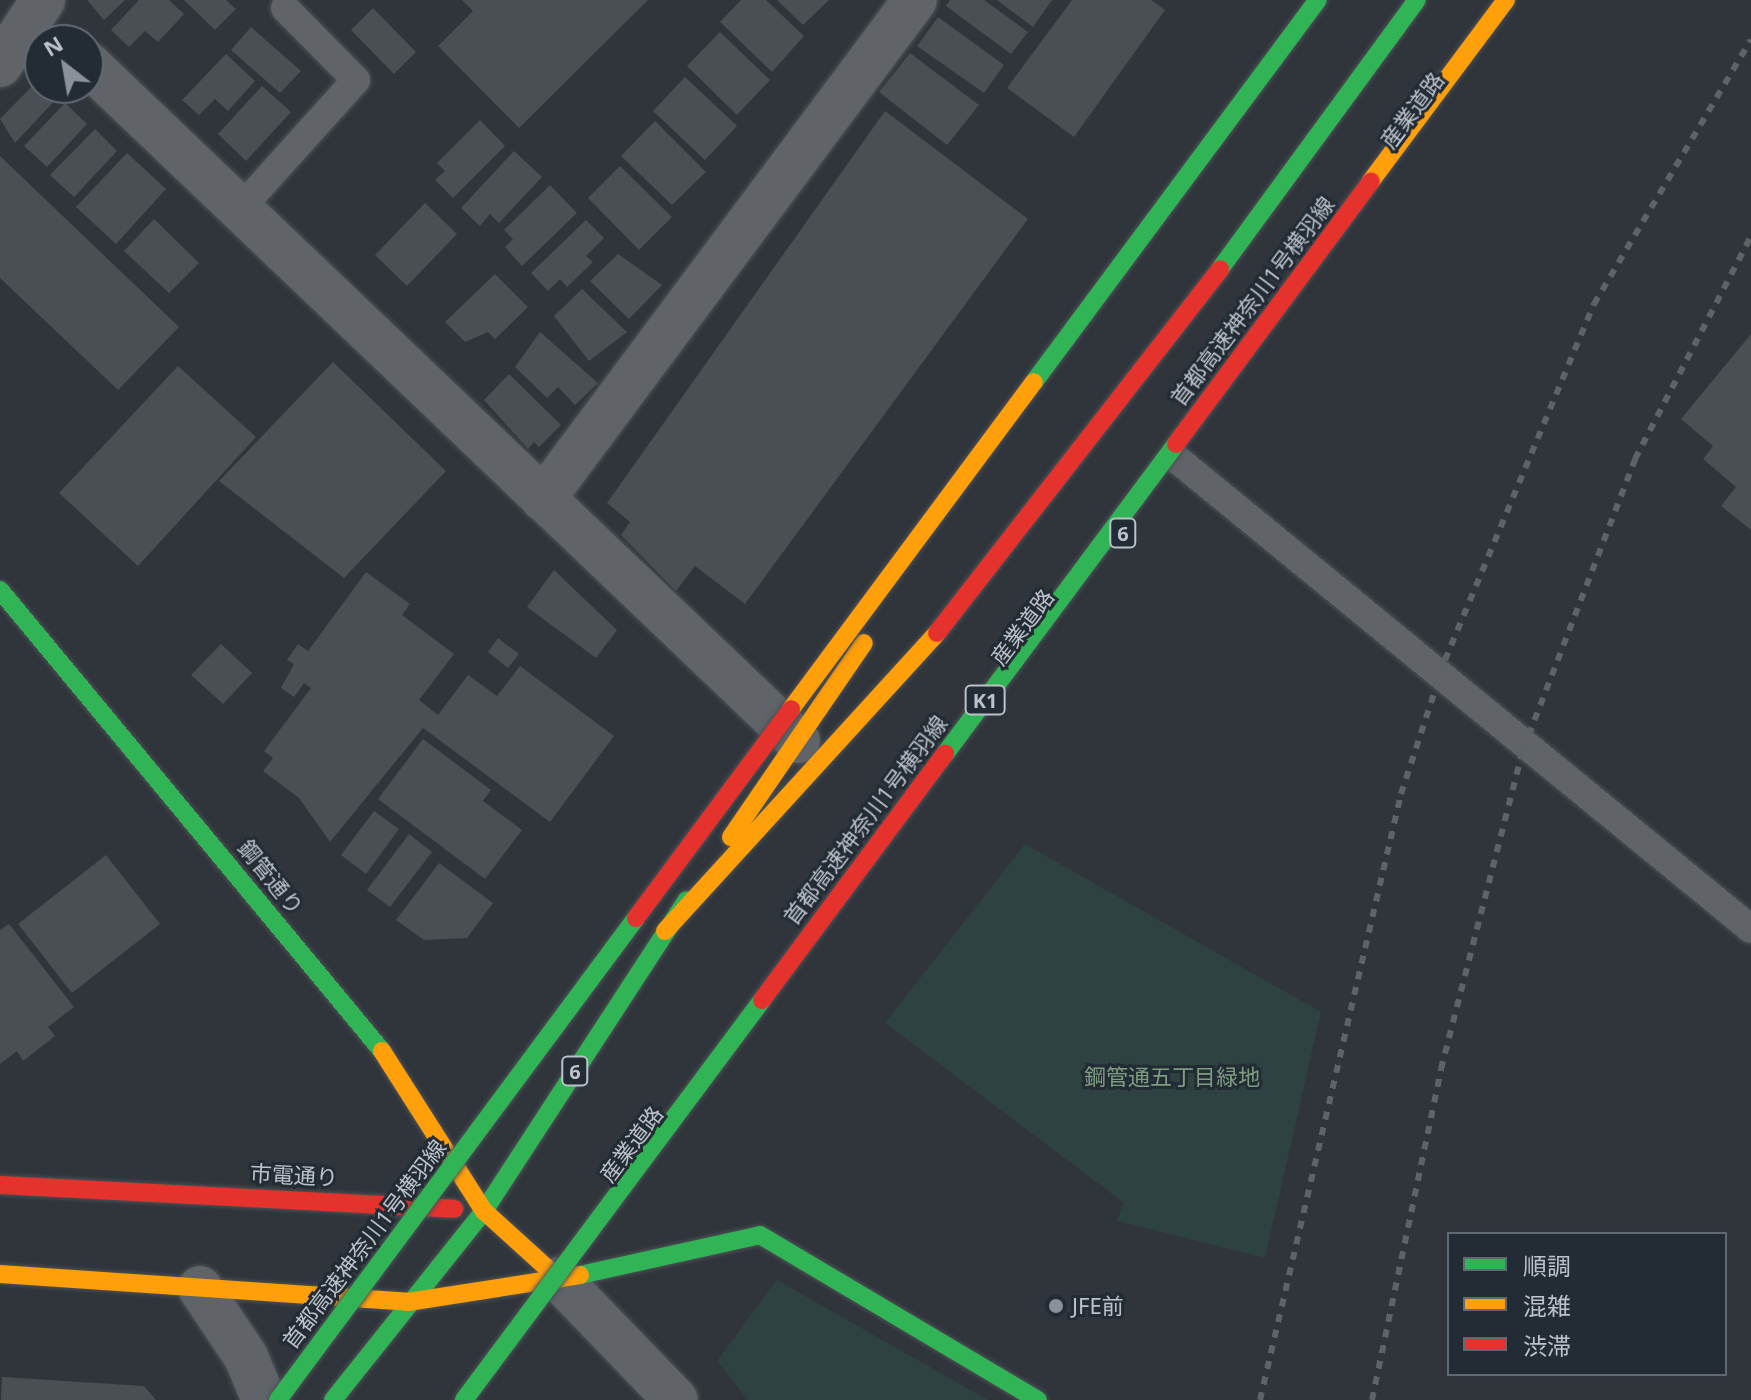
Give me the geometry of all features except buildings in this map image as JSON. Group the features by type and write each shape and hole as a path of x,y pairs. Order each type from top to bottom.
{"main road":[{"name":"6","path":"333,1400 408,1302 484,1211 665,931 798,741 1297,0"},
{"name":"首都高速神奈川1号横羽線","path":"278,1400 1318,0"},
{"path":"665,931 959,608 1284,186 1417,0"},
{"name":"首都高速神奈川1号横羽線","path":"464,1400 1506,0"},
{"name":"産業道路","path":"472,1400 559,1279 1525,0"},
{"name":"鋼管通り","path":"0,590 381,1050 484,1211"},
{"name":"市電通り","path":"0,1185 484,1211"},
{"path":"484,1211 559,1279"},
{"path":"0,1274 408,1302 559,1279 760,1235 1038,1400"}],"street":[{"path":"543,499 915,0"},
{"path":"0,65 46,18"},
{"path":"104,79 798,741"},
{"path":"559,1279 676,1400"},
{"path":"200,1288 246,1357 264,1400"}],"lane":[{"path":"240,209 356,80 285,8"},
{"path":"1178,460 1751,929"}],"green space":[{"name":"鋼管通五丁目緑地","path":"1025,844 1321,1012 1265,1258 1117,1221 1124,1203 885,1023"},
{"path":"777,1280 988,1400 748,1400 717,1361"}],"railway":[{"path":"1260,1400 1401,794 1445,660 1594,304 1751,40"},
{"path":"1372,1400 1441,1069 1523,750 1635,459 1751,236"}],"traffic: fast":[{"path":"1034,382 1318,0"},
{"path":"1220,269 1417,0"},
{"path":"945,754 1176,444"},
{"path":"0,590 382,1051"},
{"path":"333,1400 484,1211 687,900"},
{"path":"278,1400 636,918"},
{"path":"464,1400 762,1000"},
{"path":"580,1275 760,1235 1038,1400"}],"traffic: slow":[{"path":"1371,181 1506,0"},
{"path":"791,709 1034,382"},
{"path":"665,931 937,633"},
{"path":"731,837 864,643"},
{"path":"382,1051 484,1211 559,1279"},
{"path":"0,1274 408,1302 580,1275"}],"traffic: jam":[{"path":"1176,444 1371,181"},
{"path":"937,633 1220,269"},
{"path":"636,918 791,709"},
{"path":"762,1000 945,754"},
{"path":"0,1185 454,1209"}],"place":[{"name":"JFE前","path":"1056,1306"}]}
